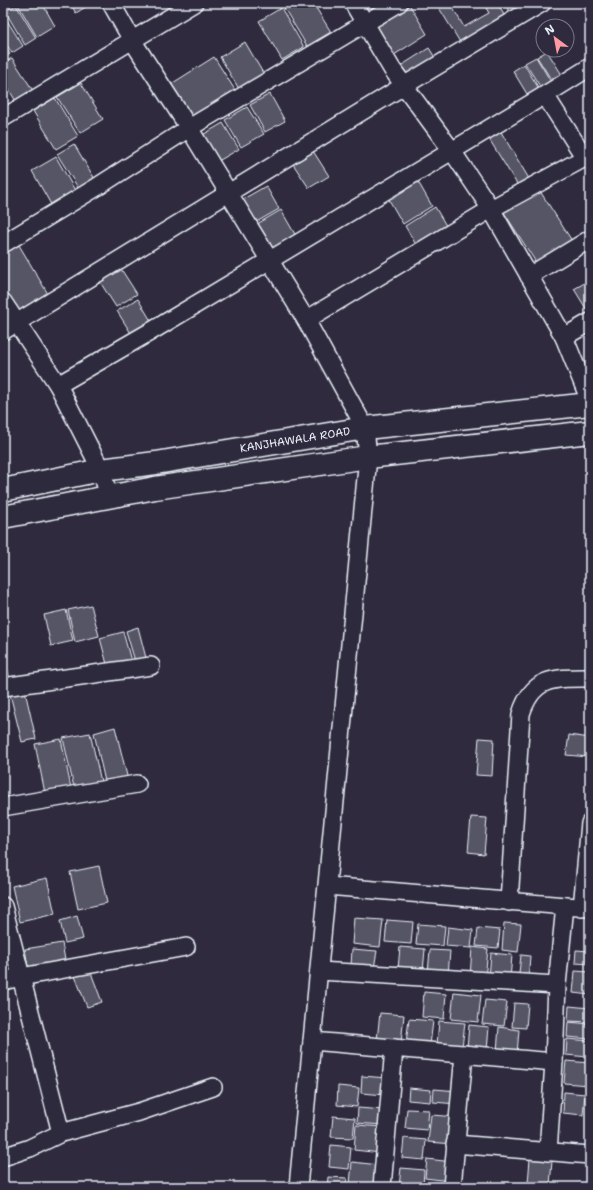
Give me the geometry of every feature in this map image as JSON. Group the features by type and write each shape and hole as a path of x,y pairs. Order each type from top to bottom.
{"main road":[{"name":"KANJHAWALA ROAD","path":"3,490 101,470 365,428 590,404"},
{"path":"3,517 155,488 368,457 590,432"}],"street":[{"path":"111,3 132,40 189,128 306,320 365,428 368,457 298,1187"},
{"path":"3,118 194,3"},
{"path":"353,3 392,69 452,151 491,209 564,337 590,401"},
{"path":"3,244 97,187 189,128 399,3"},
{"path":"10,327 542,3"},
{"path":"58,385 452,151 590,67"},
{"path":"306,320 491,209 587,156 545,95"},
{"path":"529,276 590,239"},
{"path":"3,302 10,327 58,385 101,470 109,496"},
{"path":"564,337 590,322"},
{"path":"3,687 151,666"},
{"path":"509,902 521,714 526,701 534,690 544,682 560,678 590,678"},
{"path":"3,807 138,784"},
{"path":"327,886 586,908 590,823"},
{"path":"3,906 61,1133"},
{"path":"548,1152 557,985 565,906"},
{"path":"3,981 186,947"},
{"path":"319,971 557,985"},
{"path":"312,1041 554,1062"},
{"path":"382,1187 394,1048"},
{"path":"452,1187 464,1054"},
{"path":"3,1157 30,1148 61,1133 139,1112 213,1087"},
{"path":"456,1144 590,1155"}],"building":[{"path":"17,3 42,3 55,26 37,37"},
{"path":"70,3 92,3 76,13"},
{"path":"292,3 313,3 331,32 307,46 284,8"},
{"path":"359,3 381,3 385,10 369,19"},
{"path":"436,3 450,3 464,27 489,13 483,3 497,3 507,20 463,47"},
{"path":"505,3 531,3 512,15"},
{"path":"409,4 427,34 394,55 375,25"},
{"path":"16,5 36,38 25,45 5,11"},
{"path":"281,8 304,47 282,60 259,21"},
{"path":"3,14 23,46 12,53 3,39"},
{"path":"245,42 267,80 242,94 220,57"},
{"path":"3,43 10,54 3,59"},
{"path":"429,48 439,64 409,83 399,67"},
{"path":"214,57 235,90 189,119 168,86"},
{"path":"12,58 34,92 17,103 3,80 3,63"},
{"path":"537,58 553,85 543,91 525,63"},
{"path":"538,58 551,58 564,78 554,84"},
{"path":"524,64 541,92 530,99 513,71"},
{"path":"81,83 103,119 80,133 57,97"},
{"path":"270,94 285,121 265,132 250,105"},
{"path":"55,98 78,136 56,149 33,111"},
{"path":"247,107 264,134 241,147 225,120"},
{"path":"223,123 239,149 215,163 199,137"},
{"path":"498,127 531,182 520,189 486,134"},
{"path":"74,144 96,181 80,191 57,154"},
{"path":"313,151 329,176 309,188 293,164"},
{"path":"56,157 77,194 53,208 32,171"},
{"path":"417,180 432,206 403,224 388,198"},
{"path":"266,186 279,209 251,225 238,202"},
{"path":"538,188 574,244 539,267 503,211"},
{"path":"435,207 448,229 418,248 405,226"},
{"path":"281,210 296,236 267,252 252,227"},
{"path":"19,245 51,299 20,318 3,289 3,255"},
{"path":"121,269 137,294 116,307 100,282"},
{"path":"590,280 590,315 574,289"},
{"path":"138,299 154,326 134,338 117,311"},
{"path":"91,605 99,636 75,642 68,610"},
{"path":"66,610 73,641 51,646 44,615"},
{"path":"138,627 146,658 135,661 126,631"},
{"path":"123,632 131,661 108,668 100,638"},
{"path":"3,647 10,681 3,682"},
{"path":"25,691 36,739 22,742 10,694"},
{"path":"115,727 128,780 106,786 94,733"},
{"path":"90,733 102,786 75,792 63,738"},
{"path":"569,735 590,738 589,757 566,755"},
{"path":"479,738 494,739 492,776 476,775"},
{"path":"61,739 72,793 46,798 35,744"},
{"path":"471,817 487,818 484,854 468,852"},
{"path":"99,866 107,903 78,909 70,872"},
{"path":"47,878 55,914 20,922 12,886"},
{"path":"77,916 83,939 65,943 60,921"},
{"path":"354,918 383,920 380,947 352,944"},
{"path":"387,920 413,922 411,944 385,942"},
{"path":"504,923 521,924 518,952 502,950"},
{"path":"418,924 445,926 443,946 416,944"},
{"path":"448,927 473,930 471,948 446,946"},
{"path":"478,928 500,930 498,948 476,946"},
{"path":"62,943 66,966 29,972 25,949"},
{"path":"400,947 425,949 423,972 398,969"},
{"path":"472,947 488,949 485,979 470,978"},
{"path":"352,949 377,951 374,968 351,966"},
{"path":"430,950 450,951 448,975 428,973"},
{"path":"576,950 590,951 590,964 575,963"},
{"path":"491,953 512,955 510,980 489,978"},
{"path":"521,955 530,956 528,982 518,982"},
{"path":"90,970 102,1002 87,1007 75,976"},
{"path":"575,971 590,972 590,995 573,993"},
{"path":"424,992 446,994 444,1019 422,1017"},
{"path":"454,992 481,995 478,1022 451,1019"},
{"path":"485,1000 507,1002 504,1026 482,1024"},
{"path":"514,1003 528,1004 526,1028 512,1027"},
{"path":"569,1006 590,1008 590,1022 568,1021"},
{"path":"380,1013 404,1015 401,1043 377,1040"},
{"path":"409,1019 433,1021 430,1045 406,1043"},
{"path":"439,1021 465,1023 462,1047 437,1045"},
{"path":"568,1022 590,1024 590,1039 567,1037"},
{"path":"469,1025 489,1027 487,1050 467,1048"},
{"path":"499,1027 519,1030 517,1054 497,1051"},
{"path":"567,1039 590,1041 588,1057 566,1055"},
{"path":"566,1061 590,1063 588,1085 564,1083"},
{"path":"362,1076 387,1078 385,1095 361,1093"},
{"path":"590,1080 590,1100 588,1099"},
{"path":"338,1086 359,1088 357,1107 337,1105"},
{"path":"409,1088 431,1090 430,1102 408,1100"},
{"path":"434,1089 458,1091 457,1104 433,1102"},
{"path":"564,1092 585,1094 583,1115 563,1113"},
{"path":"358,1108 384,1110 383,1125 357,1123"},
{"path":"407,1109 429,1110 427,1130 405,1128"},
{"path":"431,1115 457,1117 454,1144 428,1142"},
{"path":"333,1116 355,1118 353,1138 331,1137"},
{"path":"356,1125 383,1127 381,1153 354,1150"},
{"path":"404,1138 426,1140 424,1160 402,1158"},
{"path":"331,1145 351,1147 349,1169 329,1167"},
{"path":"427,1159 452,1162 450,1181 425,1178"},
{"path":"530,1159 552,1161 550,1185 528,1183"},
{"path":"352,1162 379,1165 377,1187 350,1184"},
{"path":"401,1168 424,1170 423,1187 399,1187"},
{"path":"590,1168 590,1187 588,1187"},
{"path":"328,1177 347,1178 346,1187 327,1187"},
{"path":"426,1184 450,1186 450,1187 425,1187"}]}
